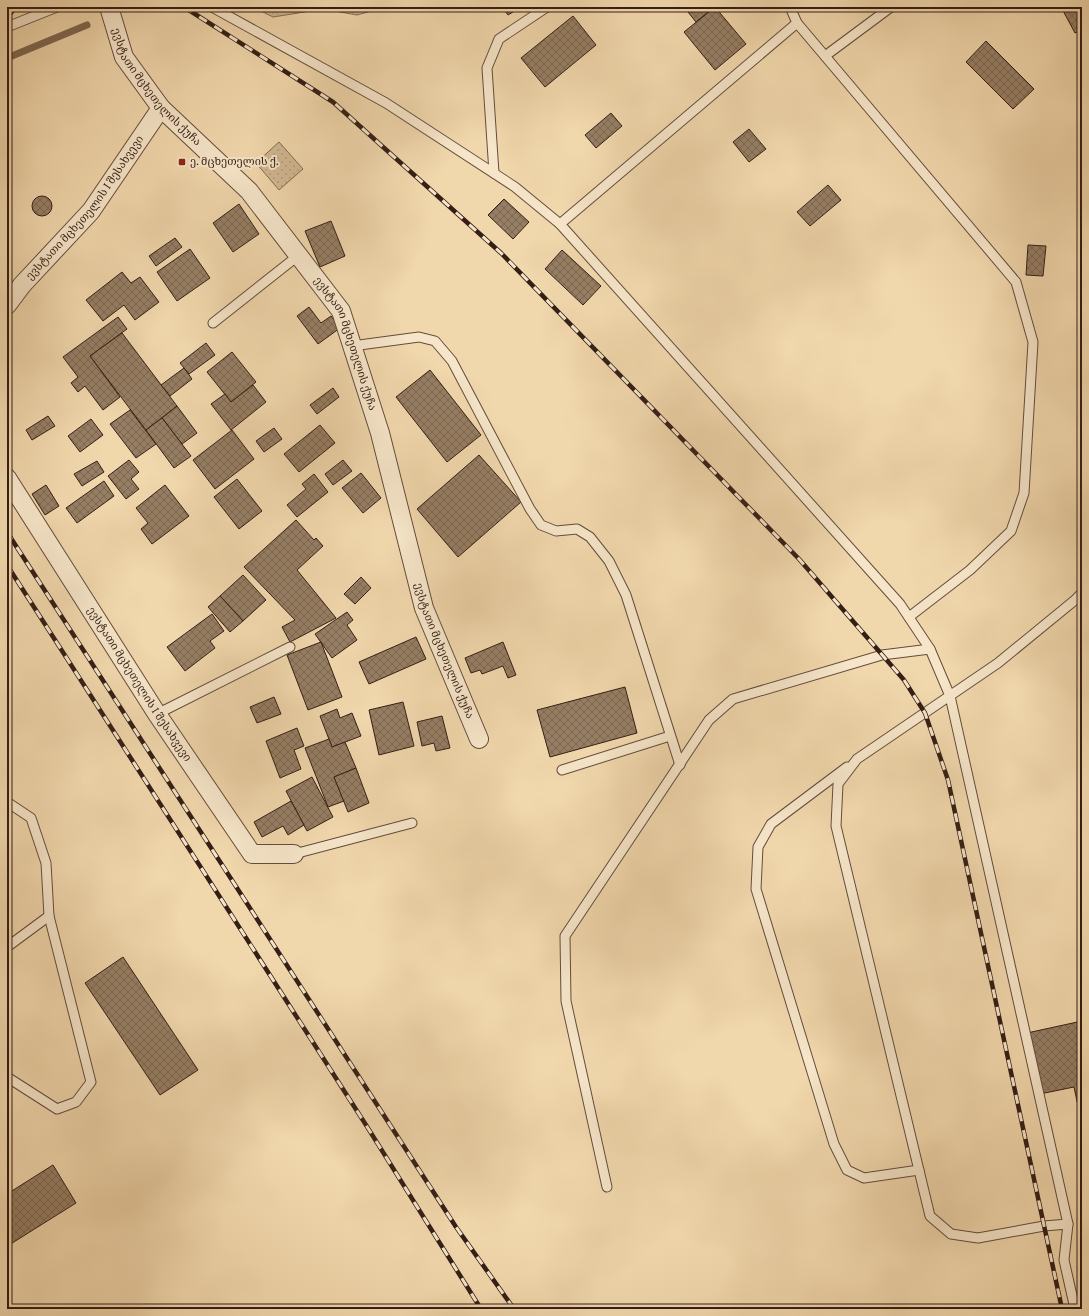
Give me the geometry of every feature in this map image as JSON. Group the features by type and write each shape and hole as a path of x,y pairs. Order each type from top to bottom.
{"street":[{"name":"ევსტათი მცხეთელის ქუჩა","path":"109,7 124,57 161,108 250,190 341,311 380,433 424,608 480,739"},
{"name":"ევსტათი მცხეთელის I შესახვევი","path":"7,305 22,285 91,211 161,108"},
{"name":"ევსტათი მცხეთელის I შესახვევი","path":"7,478 156,714 252,854 294,854"}],"lane":[{"path":"7,28 57,7"},
{"path":"212,7 386,103 515,187 560,224 895,598 909,617 930,649 950,696 1068,1224 1064,1260 1075,1309"},
{"path":"494,173 487,68 499,39 547,7"},
{"path":"790,7 797,23 1016,282 1034,342 1024,493 1011,531 970,570 909,617"},
{"path":"825,56 891,7"},
{"path":"560,224 797,23"},
{"path":"213,323 299,255"},
{"path":"352,346 419,337 435,341 452,361 530,509 541,525 556,531 577,530 590,537 609,561 626,595 680,765"},
{"path":"919,1170 864,1178 847,1170 834,1144 756,889 758,847 771,824 857,759 998,663 1082,593"},
{"path":"156,714 290,647"},
{"path":"607,1187 566,1001 565,936 709,720 734,699 882,655 930,649"},
{"path":"562,770 670,736"},
{"path":"857,759 838,784 836,826 930,1216 951,1234 978,1238 1044,1226 1068,1224"},
{"path":"7,802 31,818 46,862 48,916 91,1082 76,1102 57,1109 7,1077"},
{"path":"294,854 412,823"},
{"path":"7,947 48,916"}],"green space":[{"path":"253,7 386,7 357,15 323,9 273,17"},
{"path":"279,142 303,169 279,190 256,163"}],"building":[{"path":"7,7 18,7 11,16 7,13"},
{"path":"502,7 521,7 508,15"},
{"path":"684,7 714,7 696,22"},
{"path":"715,7 746,44 715,70 684,32"},
{"path":"1061,7 1082,7 1082,30 1075,33"},
{"path":"573,16 596,45 545,87 521,58"},
{"path":"986,41 1034,89 1013,109 966,62"},
{"path":"611,113 622,126 596,148 585,135"},
{"path":"749,129 766,149 749,162 733,142"},
{"path":"828,185 841,200 810,226 797,212"},
{"path":"42,196 49,199 52,206 49,213 42,216 35,213 32,206 35,199"},
{"path":"504,199 529,222 513,239 488,215"},
{"path":"239,204 259,234 233,252 213,223"},
{"path":"331,221 345,256 320,267 305,231"},
{"path":"175,238 182,247 156,266 149,256"},
{"path":"1028,245 1046,246 1043,276 1026,275"},
{"path":"190,249 210,278 177,301 157,272"},
{"path":"562,250 601,286 583,305 545,269"},
{"path":"122,272 131,283 140,277 159,302 135,320 124,305 103,321 86,300"},
{"path":"309,307 321,323 331,316 340,328 318,344 297,316"},
{"path":"118,317 127,329 90,356 120,397 103,410 85,386 78,392 71,383 78,377 63,357"},
{"path":"122,333 177,406 146,430 90,356"},
{"path":"206,343 215,355 189,374 180,363"},
{"path":"232,352 256,382 231,402 207,372"},
{"path":"184,368 192,379 170,396 161,385"},
{"path":"430,370 481,435 447,462 396,397"},
{"path":"253,385 266,402 231,430 211,404 225,394 231,402"},
{"path":"333,388 339,397 317,414 310,405"},
{"path":"177,406 197,433 182,444 162,418"},
{"path":"130,410 156,444 136,458 110,424"},
{"path":"48,416 55,426 32,440 26,430"},
{"path":"162,418 191,456 174,468 146,430"},
{"path":"91,419 103,435 80,452 68,436"},
{"path":"320,425 335,443 299,472 284,454"},
{"path":"274,428 282,439 264,452 256,441"},
{"path":"232,430 254,459 215,489 193,460"},
{"path":"479,455 521,502 458,557 417,509"},
{"path":"129,460 139,472 131,479 139,489 126,499 108,476"},
{"path":"343,460 352,471 333,485 325,474"},
{"path":"97,461 104,472 82,486 74,474"},
{"path":"361,473 381,498 363,513 342,488"},
{"path":"314,474 328,492 297,517 287,505 306,489 302,484"},
{"path":"237,479 262,511 239,529 214,497"},
{"path":"104,481 114,496 77,523 66,508"},
{"path":"46,485 59,506 45,515 32,494"},
{"path":"165,485 189,516 152,544 141,529 148,523 136,508"},
{"path":"296,520 314,540 316,538 323,546 297,570 336,618 290,642 282,627 295,620 244,567"},
{"path":"243,575 266,600 243,621 220,596"},
{"path":"361,577 371,588 355,604 344,594"},
{"path":"220,596 243,621 230,632 208,607"},
{"path":"347,612 353,620 347,625 357,640 332,658 315,634"},
{"path":"212,614 224,631 210,641 215,648 185,671 167,647"},
{"path":"416,637 426,659 369,684 359,662"},
{"path":"321,642 342,697 308,710 287,655"},
{"path":"503,642 516,675 508,678 503,666 482,674 480,670 471,673 465,658"},
{"path":"625,687 637,733 550,757 537,710"},
{"path":"274,697 281,714 257,723 250,707"},
{"path":"403,702 414,746 379,755 369,710"},
{"path":"337,709 340,718 352,713 361,736 332,747 320,716"},
{"path":"442,716 450,748 436,751 434,743 422,746 417,722"},
{"path":"297,728 304,746 294,750 301,769 280,778 266,741"},
{"path":"329,739 332,747 345,742 356,768 334,777 344,801 328,807 305,748"},
{"path":"356,768 369,803 348,812 334,777"},
{"path":"312,777 333,817 307,831 286,791"},
{"path":"291,801 304,825 288,835 283,826 262,837 254,822"},
{"path":"123,957 198,1070 160,1095 85,983"},
{"path":"1082,1021 1082,1125 1074,1087 1040,1094 1027,1033"},
{"path":"53,1165 76,1203 9,1245 7,1242 7,1194"}],"waterway":[{"path":"7,58 87,25"}],"railway":[{"path":"184,7 333,102 501,253 799,559 904,680 925,713 948,780 1062,1309"},
{"path":"7,532 456,1227 514,1309"},
{"path":"7,565 366,1125 481,1309"}],"place":[{"name":"ე. მცხეთელის ქ.","path":"182,162"}]}
